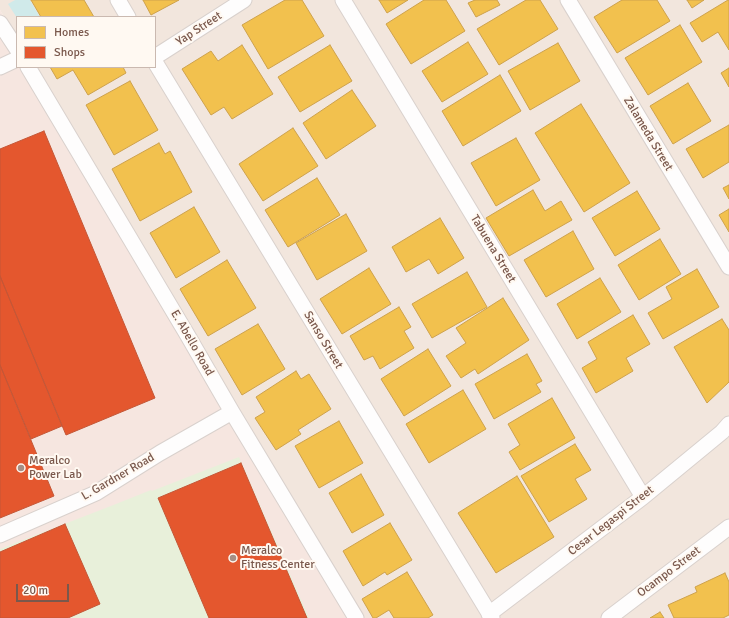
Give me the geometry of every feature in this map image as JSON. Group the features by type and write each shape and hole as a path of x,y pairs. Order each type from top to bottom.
{"street":[{"path":"118,0 127,16"},
{"name":"Yap Street","path":"156,56 244,0"},
{"name":"Tabuena Street","path":"343,0 643,497"},
{"name":"Zalameda Street","path":"568,0 729,267"},
{"path":"0,23 16,47"},
{"path":"0,67 16,59"},
{"name":"Sanso Street","path":"156,64 490,616"},
{"name":"E. Abello Road","path":"29,68 356,618"},
{"name":"L. Gardner Road","path":"0,535 96,493 160,452 232,412"},
{"name":"Cesar Legaspi Street","path":"490,616 643,497 722,432 729,424"},
{"name":"Ocampo Street","path":"609,618 729,527"}],"shaded area":[{"path":"0,0 729,0 729,618 362,618 35,68 156,68 156,16 16,16 16,36 0,10"},
{"path":"0,10 16,36 16,68 35,68 362,618 0,618"}],"green space":[{"path":"239,457 309,618 0,618 0,549"}],"water":[{"path":"15,0 30,0 39,16 16,16 8,4"}],"building: Homes":[{"path":"31,0 84,0 93,16 40,16"},
{"path":"143,0 179,0 151,15"},
{"path":"285,0 302,0 324,36 268,69 242,25"},
{"path":"379,0 408,0 387,13"},
{"path":"424,0 446,0 465,31 411,64 386,24"},
{"path":"475,0 497,0 500,5 476,17 468,3"},
{"path":"526,0 540,0 558,29 499,65 477,29"},
{"path":"622,0 657,0 670,21 617,53 594,17"},
{"path":"687,0 704,0 692,8"},
{"path":"728,0 729,50 718,32 702,42 690,23"},
{"path":"680,25 702,62 648,95 625,58"},
{"path":"468,42 488,74 442,102 422,71"},
{"path":"558,43 580,81 530,110 508,71"},
{"path":"242,45 273,94 232,119 224,107 211,115 182,69 211,51 218,61"},
{"path":"330,45 352,81 300,112 278,77"},
{"path":"51,68 124,68 126,73 88,95 73,70 57,79"},
{"path":"729,68 729,87 721,73"},
{"path":"500,75 521,111 463,146 442,111"},
{"path":"130,81 158,130 114,155 86,105"},
{"path":"688,83 711,121 673,144 650,106"},
{"path":"352,90 376,126 326,159 303,123"},
{"path":"581,104 630,183 584,212 535,133"},
{"path":"729,125 729,162 703,178 686,149"},
{"path":"293,128 318,166 263,201 239,164"},
{"path":"516,138 540,180 496,206 471,163"},
{"path":"159,143 165,154 170,151 192,192 140,221 112,169"},
{"path":"317,178 340,215 288,247 265,210"},
{"path":"729,185 729,199 723,188"},
{"path":"533,190 545,211 561,201 572,220 509,256 486,218"},
{"path":"637,191 660,229 615,256 592,218"},
{"path":"194,207 220,252 176,278 150,233"},
{"path":"729,209 729,232 719,215"},
{"path":"346,214 367,251 317,280 296,243"},
{"path":"440,218 464,258 438,274 429,259 406,272 392,247"},
{"path":"573,231 594,269 546,297 524,260"},
{"path":"660,239 681,274 639,300 618,265"},
{"path":"227,260 256,308 208,336 180,289"},
{"path":"369,268 391,304 342,334 320,299"},
{"path":"697,269 719,307 663,339 648,313 672,299 666,287"},
{"path":"467,272 487,307 432,338 412,304"},
{"path":"600,278 621,312 577,339 557,304"},
{"path":"503,298 529,340 478,374 475,369 461,378 446,356 466,343 456,328"},
{"path":"399,307 411,327 404,331 414,348 380,369 373,356 364,360 350,336"},
{"path":"633,315 650,344 626,358 633,371 596,393 582,368 597,359 588,342"},
{"path":"722,319 729,330 729,382 707,403 674,347"},
{"path":"258,324 285,369 242,395 215,349"},
{"path":"428,349 451,386 404,416 381,379"},
{"path":"527,354 542,381 536,384 541,392 494,419 475,384"},
{"path":"296,371 301,379 309,374 331,409 298,430 301,434 276,450 255,418 265,412 256,397"},
{"path":"463,390 486,429 429,463 406,424"},
{"path":"552,398 575,438 520,470 509,452 520,445 508,424"},
{"path":"339,421 363,463 319,488 295,446"},
{"path":"575,444 591,470 575,479 587,499 549,522 521,476"},
{"path":"361,474 384,515 352,533 329,493"},
{"path":"517,476 554,537 496,573 458,513"},
{"path":"390,523 412,560 387,575 385,572 363,586 343,551"},
{"path":"407,572 433,615 428,618 394,618 389,610 376,618 373,618 362,599"},
{"path":"725,573 729,582 729,615 723,618 674,618 668,605 697,592 695,587"},
{"path":"660,612 664,618 650,618"}],"building: Shops":[{"path":"44,131 155,398 66,435 0,276 0,149"},
{"path":"0,276 62,426 31,439 0,365"},
{"name":"Meralco Power Lab","path":"0,365 54,496 0,518"},
{"name":"Meralco Fitness Center","path":"241,463 307,618 209,618 158,498"},
{"path":"65,524 100,604 68,618 0,618 0,552"}],"place":[{"name":"Meralco Power Lab","path":"21,468"},
{"name":"Meralco Fitness Center","path":"233,558"}]}
